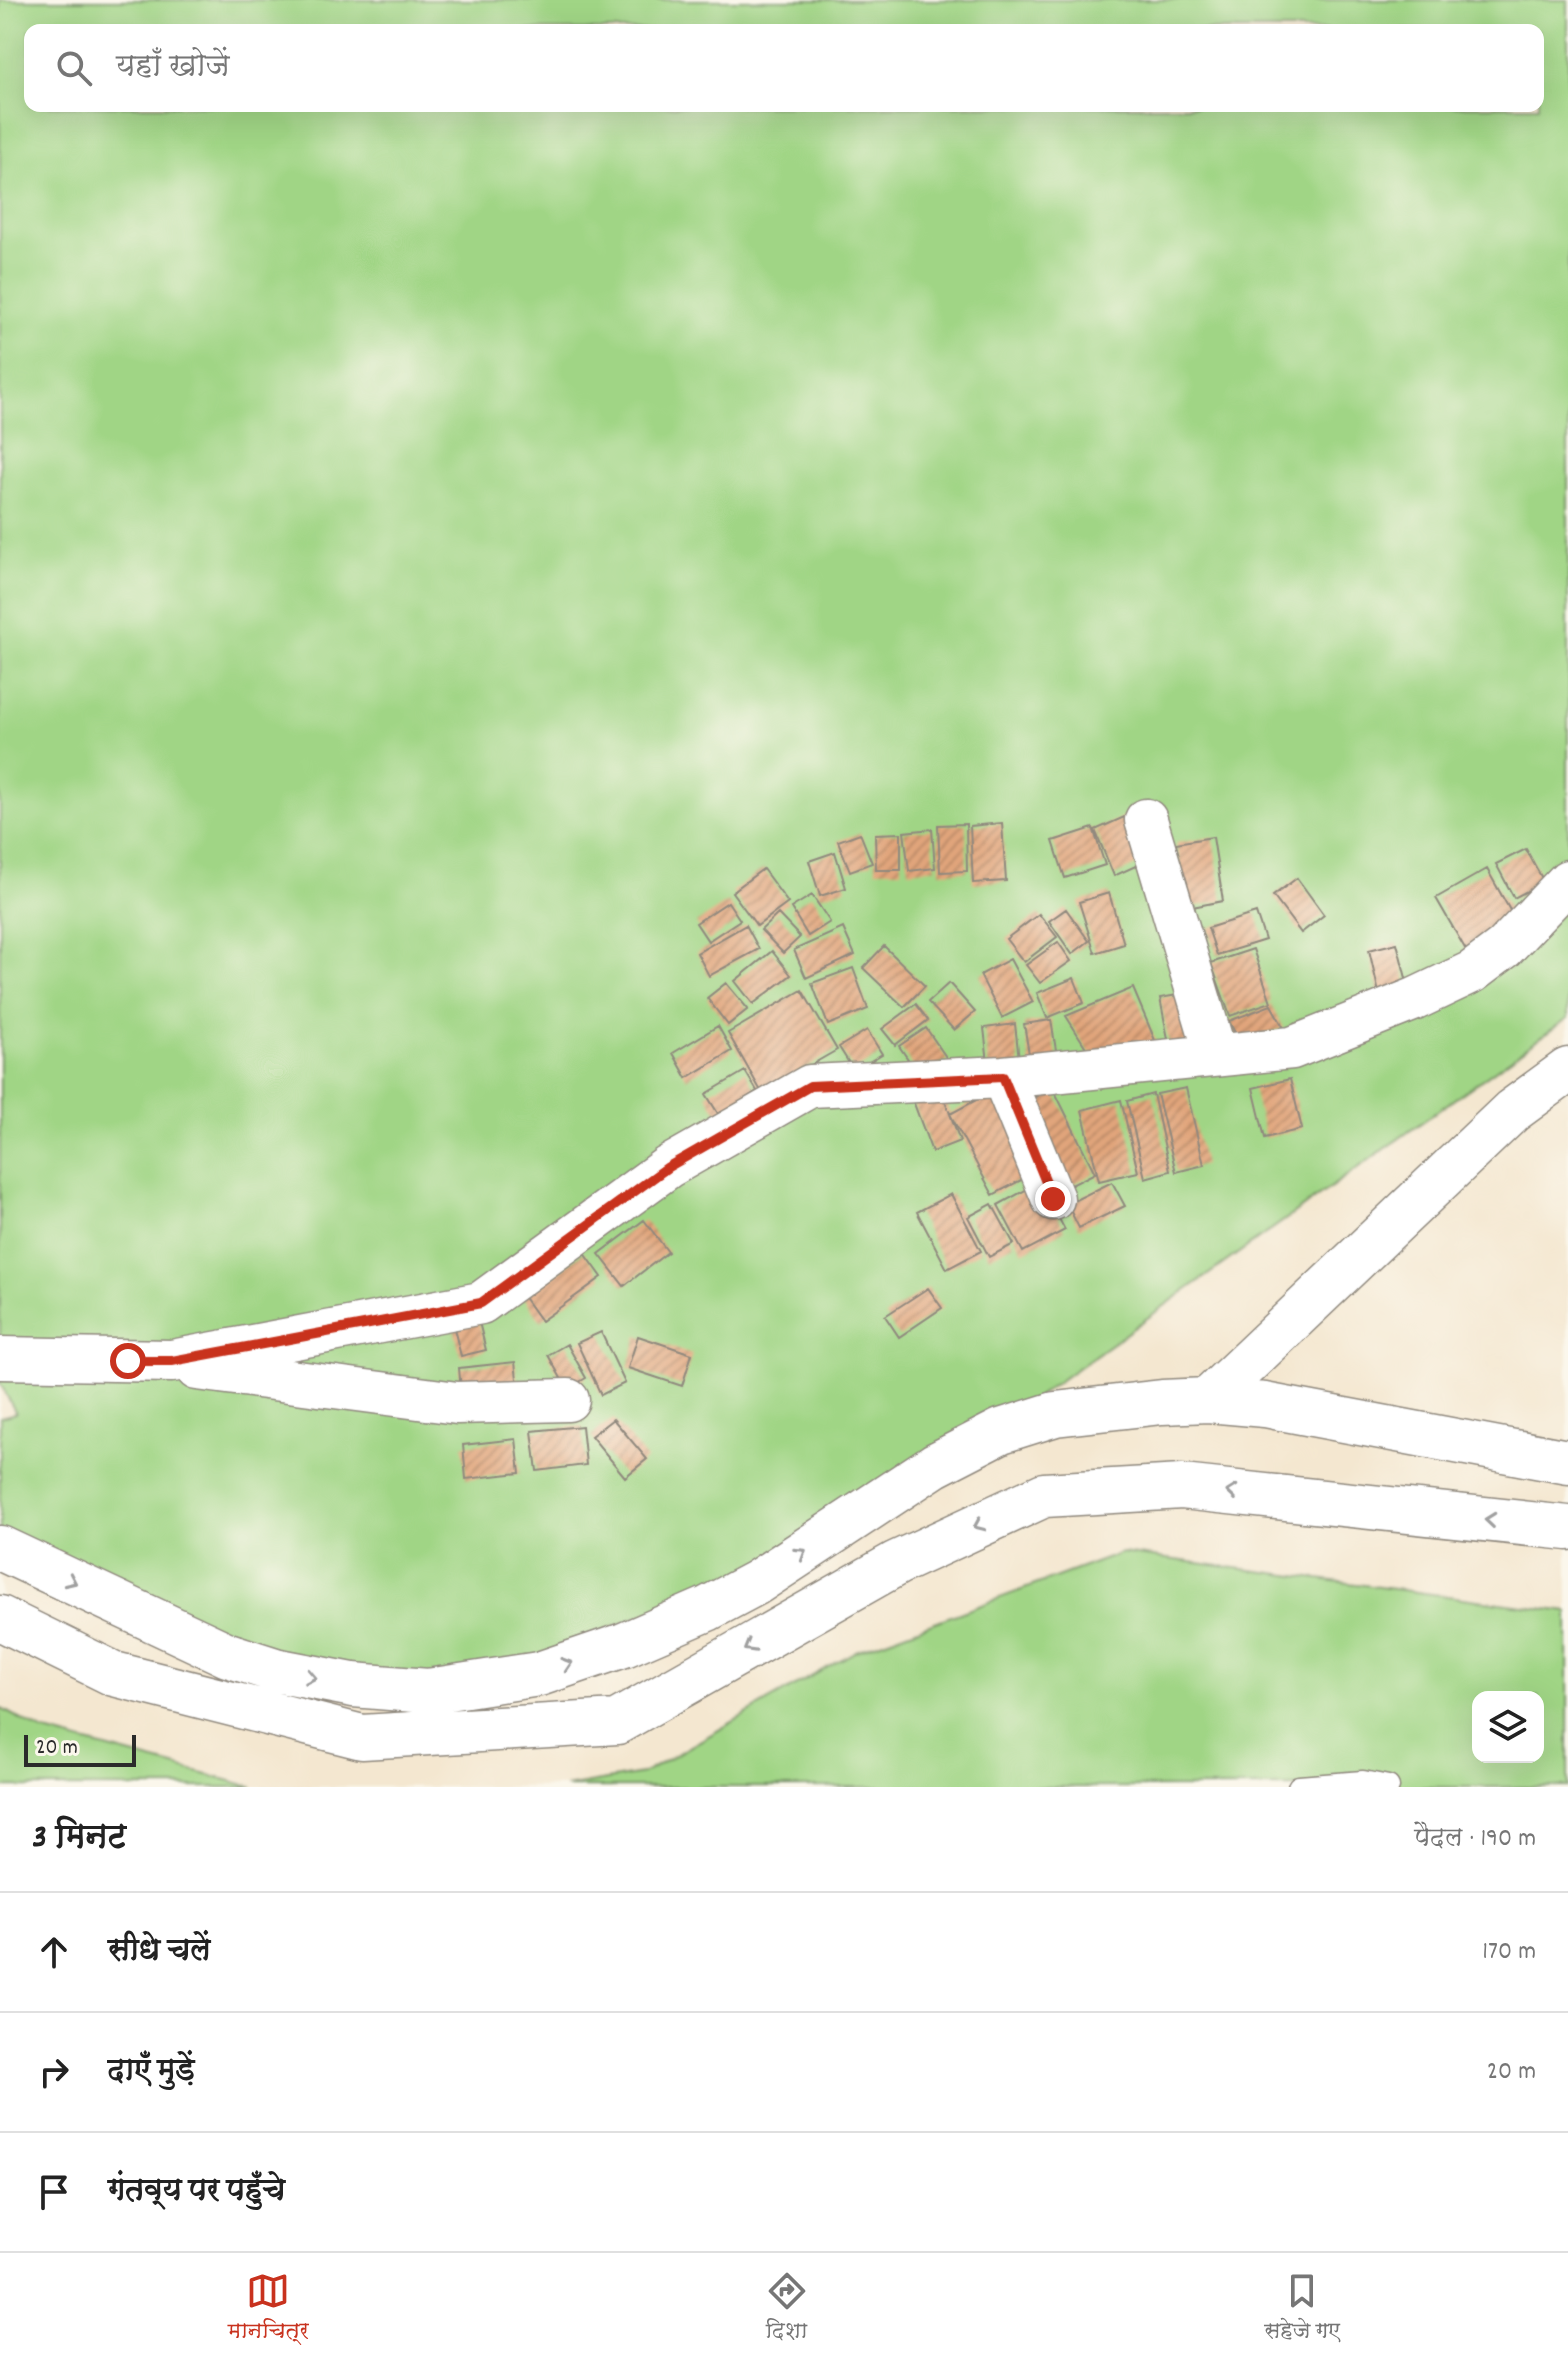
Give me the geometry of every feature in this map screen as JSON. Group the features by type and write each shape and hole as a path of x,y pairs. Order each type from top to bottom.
{"street":[{"path":"1146,820 1216,1055"},
{"path":"0,1358 172,1361 481,1303 668,1167 810,1086 1003,1077 1292,1048 1415,999 1472,972 1504,948 1568,881"},
{"path":"1208,1400 1512,1111 1568,1070"},
{"path":"1003,1077 1053,1199"},
{"path":"128,1361 457,1403 568,1400"},
{"path":"0,1548 228,1655 275,1670 353,1685 428,1691 539,1674 624,1645 707,1609 756,1583 935,1465 1001,1431 1055,1414 1208,1400 1265,1405 1568,1462"},
{"path":"0,1618 114,1674 362,1737 617,1722 897,1563 1044,1495 1182,1487 1568,1528"}],"lane":[{"path":"1299,1787 1363,1782 1388,1787"}],"green space":[{"path":"0,0 1568,0 1568,1018 853,1528 430,1702 0,1558 0,1417 16,1413 0,1383"},
{"path":"1122,1553 1568,1612 1568,1787 565,1787 642,1774 856,1651"},
{"path":"0,1708 42,1731 253,1787 0,1787"}],"building":[{"path":"1131,814 1151,859 1114,876 1095,830"},
{"path":"1002,823 1006,881 973,883 970,826"},
{"path":"966,824 967,871 940,872 938,825"},
{"path":"1093,828 1105,865 1065,878 1053,841"},
{"path":"932,829 935,868 909,871 904,832"},
{"path":"860,833 872,863 850,871 838,841"},
{"path":"901,833 901,870 876,870 875,834"},
{"path":"1213,837 1223,901 1187,908 1176,843"},
{"path":"1526,849 1544,882 1514,898 1496,864"},
{"path":"835,852 846,888 820,896 809,861"},
{"path":"763,869 788,903 757,926 732,892"},
{"path":"1487,869 1517,923 1467,952 1436,898"},
{"path":"1297,878 1324,915 1301,933 1273,896"},
{"path":"1109,893 1124,944 1095,953 1079,902"},
{"path":"812,895 830,922 808,936 791,908"},
{"path":"728,902 740,920 708,941 696,923"},
{"path":"1066,909 1089,941 1072,954 1049,921"},
{"path":"1256,913 1265,940 1217,955 1208,928"},
{"path":"778,914 800,937 783,953 761,930"},
{"path":"1039,914 1057,937 1024,962 1006,939"},
{"path":"746,925 759,949 709,976 697,953"},
{"path":"843,928 855,955 806,978 794,950"},
{"path":"1058,942 1071,961 1040,983 1026,965"},
{"path":"1397,943 1408,986 1379,993 1369,950"},
{"path":"884,946 925,986 904,1007 863,968"},
{"path":"1253,949 1271,1002 1230,1016 1211,963"},
{"path":"772,951 791,975 753,1004 735,981"},
{"path":"1010,959 1033,1002 1002,1018 980,975"},
{"path":"853,968 868,1009 828,1025 812,983"},
{"path":"1074,978 1084,1003 1047,1018 1037,993"},
{"path":"726,983 748,1009 728,1025 707,998"},
{"path":"949,983 975,1012 954,1030 928,1002"},
{"path":"1133,988 1157,1045 1090,1054 1066,1016"},
{"path":"802,990 837,1050 762,1093 728,1033"},
{"path":"1189,993 1196,1040 1170,1049 1160,998"},
{"path":"916,1004 928,1020 895,1045 882,1029"},
{"path":"1271,1005 1284,1028 1240,1043 1229,1021"},
{"path":"1051,1020 1059,1068 1032,1072 1024,1024"},
{"path":"1015,1024 1020,1068 989,1071 984,1028"},
{"path":"718,1026 732,1051 687,1078 673,1053"},
{"path":"926,1028 948,1060 921,1078 899,1046"},
{"path":"867,1030 882,1054 854,1071 839,1047"},
{"path":"745,1071 757,1091 719,1115 706,1094"},
{"path":"1290,1079 1302,1129 1265,1138 1253,1088"},
{"path":"940,1087 960,1141 932,1152 912,1098"},
{"path":"1053,1088 1095,1173 1060,1191 1017,1106"},
{"path":"1186,1088 1204,1165 1176,1172 1157,1094"},
{"path":"995,1090 1038,1171 993,1195 950,1114"},
{"path":"1153,1094 1170,1171 1145,1178 1127,1101"},
{"path":"1121,1100 1138,1172 1099,1181 1082,1110"},
{"path":"1040,1182 1065,1230 1023,1252 998,1205"},
{"path":"1112,1182 1125,1206 1079,1228 1067,1204"},
{"path":"951,1194 981,1251 947,1269 917,1212"},
{"path":"992,1204 1014,1244 989,1257 968,1217"},
{"path":"644,1220 668,1252 624,1286 599,1254"},
{"path":"584,1252 602,1277 541,1321 523,1296"},
{"path":"928,1288 942,1308 899,1337 885,1316"},
{"path":"477,1314 486,1350 461,1356 452,1321"},
{"path":"601,1332 625,1383 601,1395 577,1343"},
{"path":"638,1336 692,1354 682,1386 628,1368"},
{"path":"567,1344 586,1378 567,1389 548,1355"},
{"path":"515,1362 519,1396 462,1402 459,1368"},
{"path":"613,1419 647,1459 625,1477 591,1436"},
{"path":"582,1426 586,1465 537,1471 532,1431"},
{"path":"516,1439 520,1473 466,1479 463,1445"}],"route":[{"path":"128,1361 172,1361 481,1303 668,1167 810,1086 1003,1077 1053,1199"}]}
